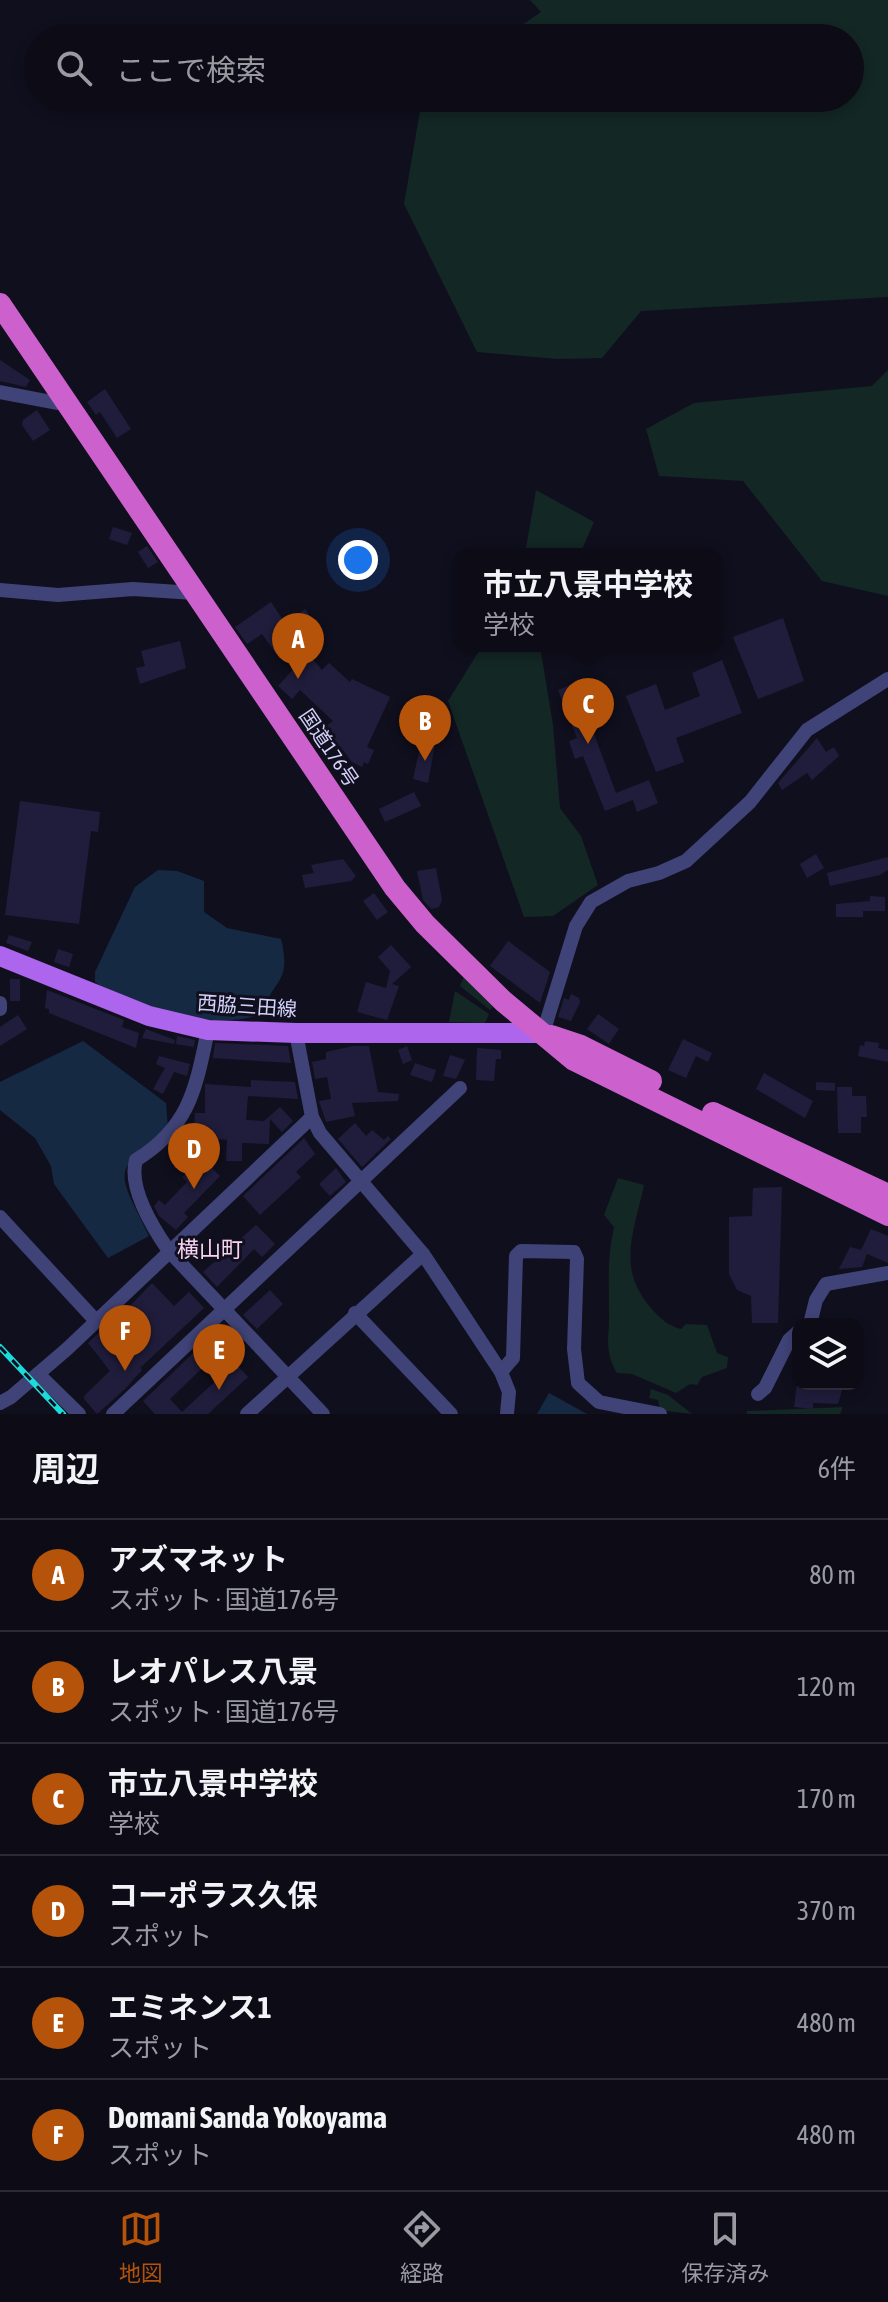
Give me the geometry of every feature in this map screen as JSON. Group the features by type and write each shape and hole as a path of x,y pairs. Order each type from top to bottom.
{"highway":[{"name":"国道176号","path":"0,304 395,888 425,924 470,969 574,1060 888,1215"},
{"name":"国道176号","path":"543,1033 581,1046 694,1104 888,1195"}],"main road":[{"name":"西脇三田線","path":"0,956 149,1016 208,1030 543,1033"},
{"path":"470,969 506,1013 505,1028 501,1034"},
{"name":"西脇三田線","path":"501,1034 574,1060"}],"street":[{"path":"0,392 57,403 65,400"},
{"path":"0,590 58,595 133,589 194,593"},
{"path":"543,1033 576,926 591,902 628,881 659,873 686,861 750,802 807,730 888,679"},
{"path":"208,1030 188,1107 154,1149 136,1160 133,1170 155,1232 169,1251 323,1414"},
{"path":"296,1033 312,1117 320,1133 423,1254 501,1372 509,1392 507,1414"},
{"path":"113,1414 364,1182 460,1088"},
{"path":"0,1403 38,1374 96,1321 312,1117"},
{"path":"0,1217 96,1321"},
{"path":"501,1372 513,1358 516,1256 521,1251 574,1252 577,1259 574,1349 578,1383 599,1402 660,1414"},
{"path":"247,1414 423,1254"},
{"path":"812,1318 816,1300 826,1284 888,1273"},
{"path":"355,1313 451,1414"},
{"path":"758,1394 765,1388 792,1337"},
{"path":"38,1374 79,1414"}],"green space":[{"path":"530,0 888,0 888,297 641,311 602,358 557,359 477,352 404,204 420,112 864,112 864,24 523,24 541,12"},
{"path":"888,370 888,596 822,581 743,481 659,476 646,429 694,403 872,386"},
{"path":"536,490 594,522 583,548 526,548"},
{"path":"478,652 541,652 553,725 560,808 581,836 598,885 553,916 524,917 448,701"},
{"path":"465,974 493,1007 490,1010 460,986"},
{"path":"455,991 489,1014 485,1023 449,1022"},
{"path":"618,1178 644,1185 631,1249 634,1279 640,1293 651,1308 672,1326 681,1329 686,1324 707,1325 717,1353 728,1357 727,1368 702,1377 697,1385 690,1384 676,1393 632,1374 617,1373 610,1357 609,1269 614,1227 604,1215"},
{"path":"651,1389 668,1395 692,1414 660,1410 658,1400 649,1398"},
{"path":"843,1407 840,1414 747,1414 747,1411"}],"water":[{"path":"158,870 177,871 204,881 204,912 227,928 281,939 283,973 262,1014 223,1020 176,1015 130,1002 95,982 95,972 135,887"},
{"path":"83,1041 166,1103 168,1129 135,1155 125,1175 131,1199 149,1236 108,1258 54,1184 51,1166 35,1138 0,1110 0,1082"},
{"path":"549,1393 587,1414 537,1414"}],"building":[{"path":"0,360 30,380 26,387 0,381"},
{"path":"105,389 131,429 117,438 100,412 96,415 87,402"},
{"path":"37,410 50,430 33,441 22,425 23,420"},
{"path":"113,527 132,533 127,545 109,539"},
{"path":"147,546 158,562 148,568 138,552"},
{"path":"271,602 285,623 305,609 315,624 294,637 322,670 329,663 350,682 352,679 390,697 367,747 374,750 368,764 364,762 362,767 352,762 339,745 326,755 312,737 333,721 300,690 292,699 278,686 297,665 279,658 262,634 247,644 235,627"},
{"path":"783,618 804,681 758,699 733,637"},
{"path":"180,641 186,668 140,684 136,668 145,666 141,651"},
{"path":"722,660 742,713 676,738 684,762 656,772 626,696 656,684 665,710 700,696 692,673"},
{"path":"575,683 616,793 649,780 658,803 637,812 633,800 605,811 583,756 575,759 569,741 577,738 558,690"},
{"path":"425,725 438,728 428,783 413,779"},
{"path":"817,738 826,752 834,747 839,756 812,780 807,773 782,790 778,783"},
{"path":"414,792 421,806 385,822 379,809"},
{"path":"20,801 100,812 98,832 91,831 79,924 5,915"},
{"path":"816,854 824,868 807,878 800,864"},
{"path":"888,857 888,870 880,875 830,886 827,873"},
{"path":"343,859 356,876 351,881 305,888 302,875 314,873 311,865"},
{"path":"436,868 442,900 439,907 431,909 423,900 417,871"},
{"path":"374,893 388,912 377,920 363,901"},
{"path":"870,896 885,897 885,911 863,911 863,917 836,917 836,904 870,901"},
{"path":"9,935 32,942 28,951 6,943"},
{"path":"508,941 550,972 540,1003 490,966"},
{"path":"391,945 411,967 392,984 399,986 387,1020 357,1012 366,982 386,988 390,971 378,957"},
{"path":"58,949 73,954 69,967 54,962"},
{"path":"10,979 20,979 20,1001 10,1001"},
{"path":"47,990 124,1020 122,1027 139,1033 136,1048 49,1013 49,1009 45,1008"},
{"path":"571,994 580,1002 571,1021 558,1017 564,998 569,1000"},
{"path":"598,1014 619,1029 609,1044 587,1029"},
{"path":"18,1015 27,1029 0,1046 0,1027"},
{"path":"146,1029 175,1040 174,1044 142,1038"},
{"path":"177,1036 195,1040 194,1047 176,1044"},
{"path":"683,1039 712,1053 708,1062 696,1056 686,1078 668,1070"},
{"path":"865,1041 879,1043 878,1048 888,1050 888,1062 858,1056 860,1045 864,1046"},
{"path":"215,1043 288,1046 291,1063 213,1058"},
{"path":"369,1046 378,1092 399,1094 398,1101 352,1103 355,1116 326,1122 319,1101 331,1099 327,1077 315,1079 312,1062 326,1059 326,1052"},
{"path":"407,1046 412,1060 403,1064 398,1050"},
{"path":"477,1048 501,1050 501,1059 496,1059 494,1081 476,1080"},
{"path":"450,1055 465,1060 456,1079 443,1076"},
{"path":"159,1056 190,1064 187,1076 174,1072 163,1094 153,1089 165,1068 156,1064"},
{"path":"415,1063 436,1070 432,1082 410,1075"},
{"path":"764,1073 813,1101 805,1118 756,1089"},
{"path":"251,1080 295,1082 298,1099 248,1096 246,1120 264,1121 280,1107 293,1121 282,1132 270,1119 269,1144 242,1143 242,1161 226,1161 227,1140 188,1136 188,1127 194,1126 195,1113 205,1113 205,1084 251,1087"},
{"path":"816,1082 835,1083 835,1091 816,1090"},
{"path":"837,1087 852,1087 852,1096 866,1096 867,1117 861,1117 861,1133 838,1133"},
{"path":"355,1123 366,1136 372,1130 384,1140 388,1136 391,1139 362,1167 338,1139"},
{"path":"304,1138 315,1154 296,1172 301,1177 260,1215 243,1196"},
{"path":"207,1163 220,1176 184,1213 188,1217 176,1230 159,1216 154,1206 159,1200 165,1205 187,1182 182,1177 190,1170 195,1175"},
{"path":"336,1168 346,1182 330,1196 319,1184"},
{"path":"782,1187 778,1323 752,1323 751,1296 737,1290 729,1274 729,1217 752,1216 753,1188"},
{"path":"256,1225 275,1244 262,1257 254,1249 217,1287 203,1272"},
{"path":"871,1229 888,1236 888,1263 867,1254 862,1267 839,1269 850,1247 861,1250"},
{"path":"152,1283 174,1306 189,1292 204,1308 140,1368 142,1370 125,1389 97,1414 84,1399 85,1395 110,1371 88,1343 103,1329 106,1331"},
{"path":"270,1290 283,1304 257,1329 243,1315"},
{"path":"210,1337 222,1349 170,1399 182,1412 235,1363 248,1377 208,1414 155,1414 143,1401"},
{"path":"796,1390 842,1390 838,1404 813,1403 813,1409 794,1407"}],"railway":[{"path":"0,1347 63,1414"}],"place":[{"name":"アズマネット","path":"298,679"},
{"name":"市立八景中学校","path":"588,744"},
{"name":"レオパレス八景","path":"425,761"},
{"name":"コーポラス久保","path":"194,1189"},
{"name":"Domani Sanda Yokoyama","path":"125,1371"},
{"name":"エミネンス1","path":"219,1390"}],"district":[{"name":"横山町","path":"210,1249"}]}
